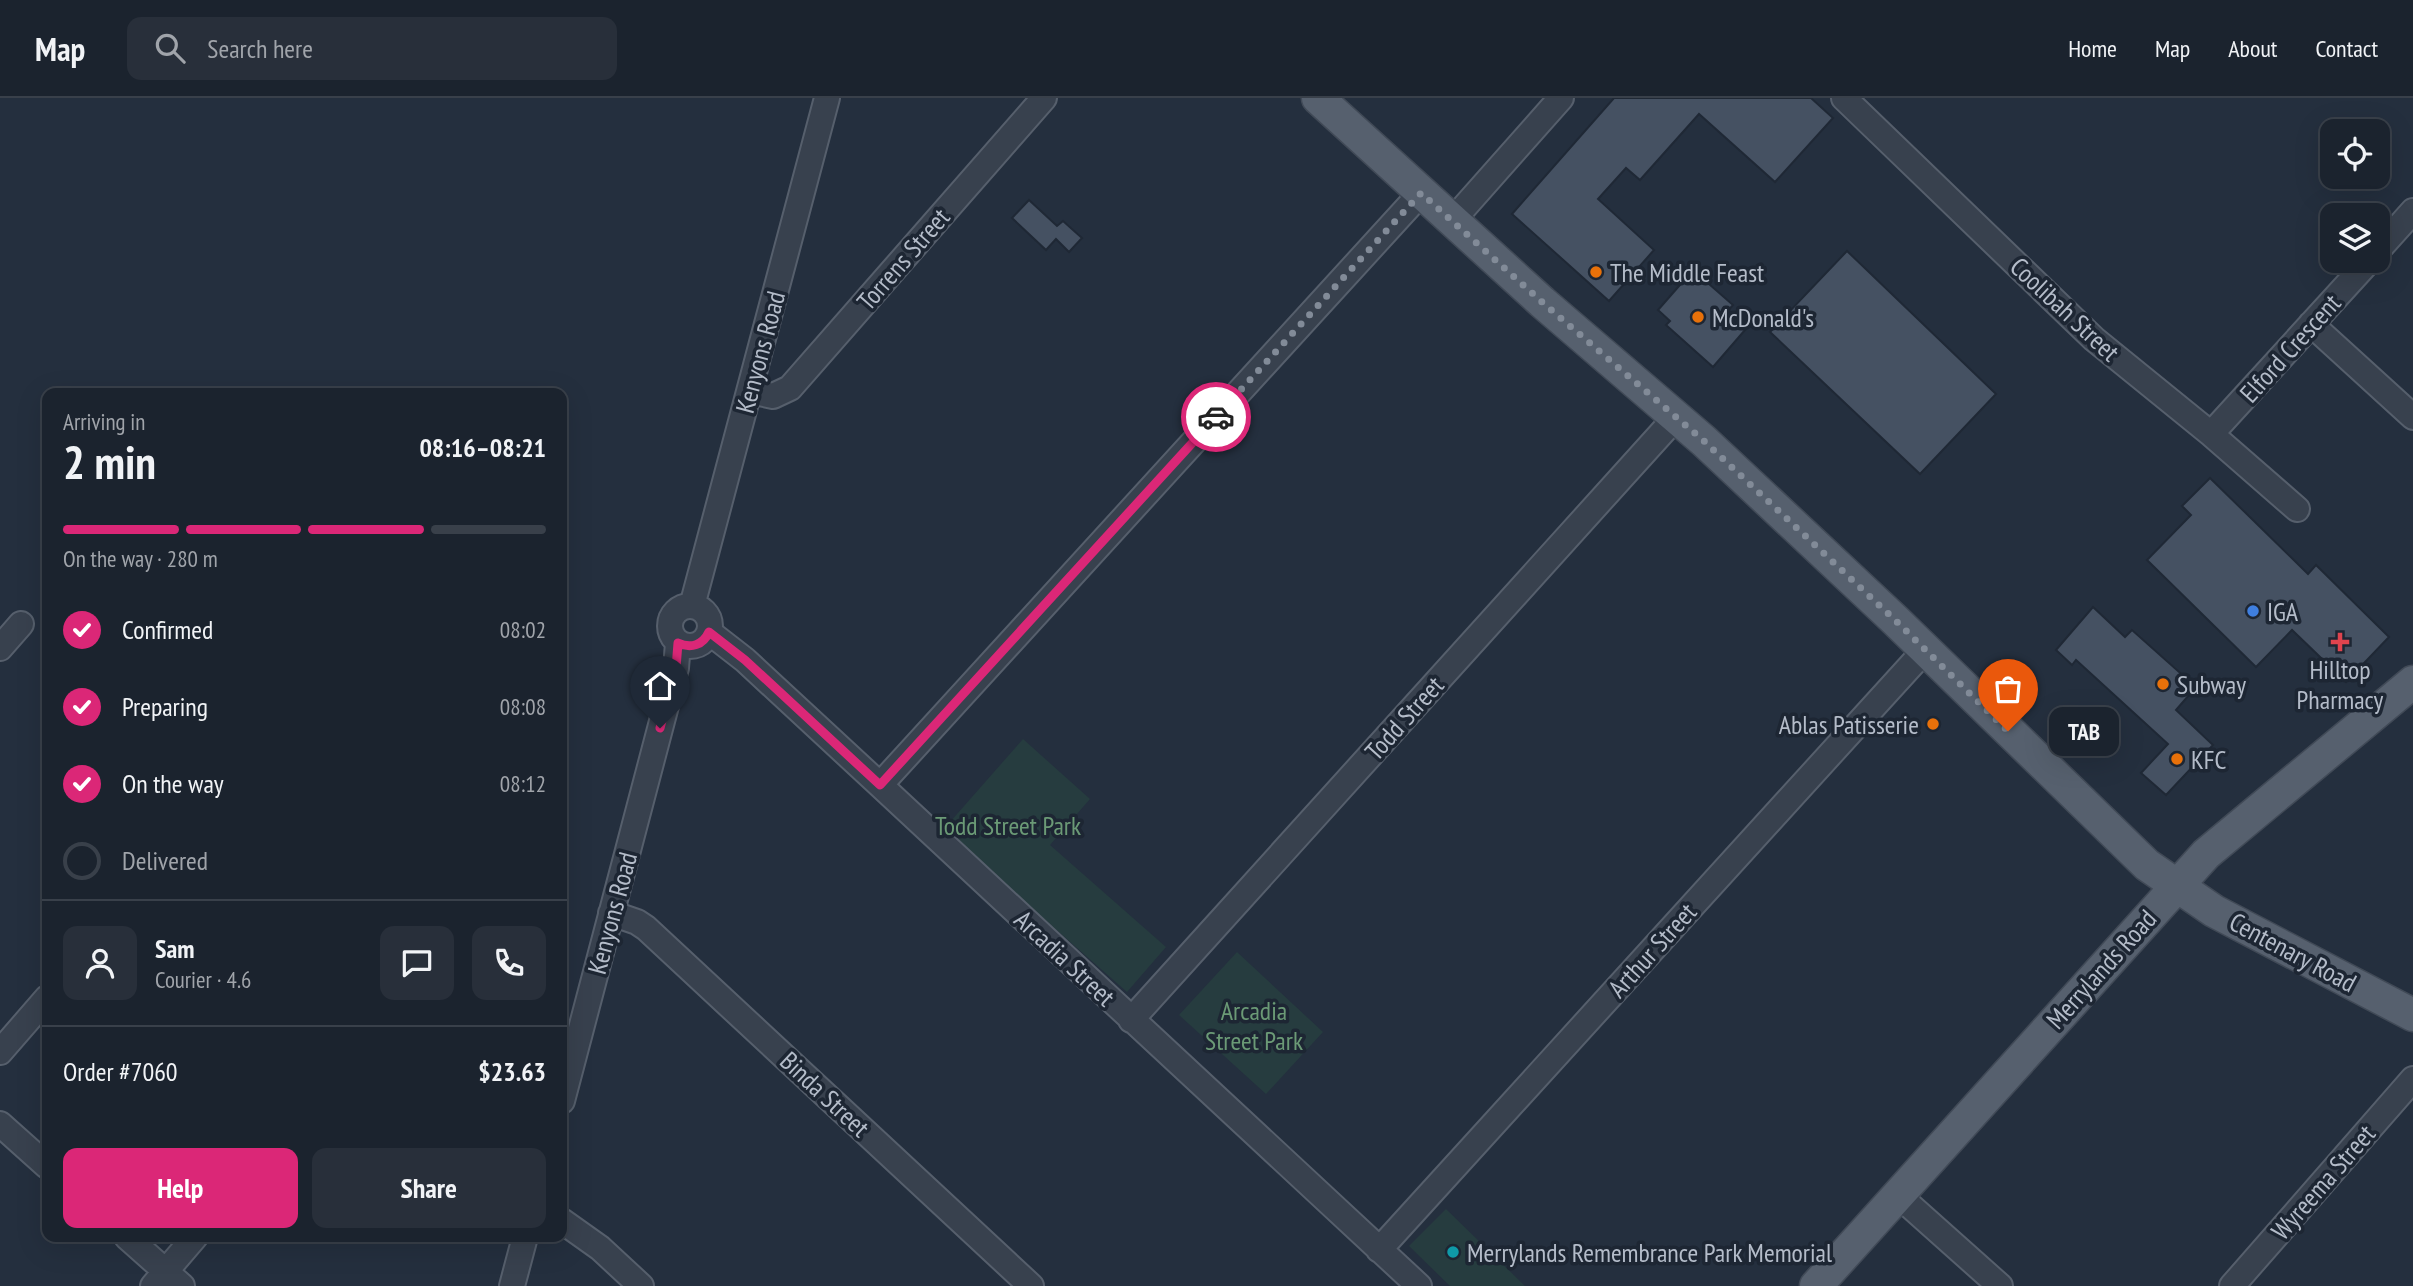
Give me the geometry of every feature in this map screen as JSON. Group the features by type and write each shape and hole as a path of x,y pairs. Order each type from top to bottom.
{"main road":[{"name":"Centenary Road","path":"1318,98 1542,302 1676,416 1926,649 2147,865 2214,911 2413,1015"},
{"name":"Merrylands Road","path":"1816,1286 2206,853 2413,681"}],"street":[{"name":"Kenyons Road","path":"692,606 827,98"},
{"name":"Torrens Street","path":"750,391 773,396 790,388 1044,98"},
{"path":"1452,221 1561,98"},
{"name":"Coolibah Street","path":"1844,98 2094,339 2211,434 2297,509"},
{"path":"880,785 1421,193"},
{"path":"2390,237 2413,211"},
{"name":"Elford Crescent","path":"2211,434 2358,273"},
{"path":"2311,324 2413,417"},
{"name":"Todd Street","path":"1131,1020 1676,416"},
{"path":"692,606 707,615 709,632 705,639 696,645 685,646 678,643 671,632 671,619 679,609 692,606"},
{"path":"0,648 21,624"},
{"name":"Arcadia Street","path":"709,632 745,660 1419,1286"},
{"name":"Kenyons Road","path":"567,1082 676,668 678,643"},
{"name":"Arthur Street","path":"1379,1250 1926,649"},
{"name":"Binda Street","path":"611,914 629,918 646,928 1031,1286"},
{"path":"0,1052 42,1004"},
{"name":"Wyreema Street","path":"2232,1286 2413,1079"},
{"path":"0,1124 42,1162"},
{"path":"1898,1195 2000,1286"},
{"path":"567,1225 600,1248 641,1286"},
{"path":"132,1242 167,1281 192,1242"},
{"path":"512,1286 525,1242"}],"green space":[{"name":"Todd Street Park","path":"1023,739 1090,799 1050,845 1166,947 1127,992 943,830"},
{"name":"Arcadia Street Park","path":"1237,952 1323,1032 1266,1094 1179,1015"},
{"path":"1446,1209 1525,1286 1450,1286 1409,1246"}],"building":[{"path":"1614,98 1811,98 1833,118 1775,182 1699,114 1640,180 1626,168 1598,199 1654,250 1609,301 1512,214"},
{"path":"1029,200 1057,226 1063,221 1082,238 1069,252 1056,239 1046,250 1012,218"},
{"path":"1847,251 1996,394 1920,474 1770,332"},
{"name":"McDonald's","path":"1693,270 1733,305 1726,313 1745,330 1713,367 1666,325 1670,321 1658,310"},
{"path":"2210,478 2308,574 2316,565 2389,637 2346,682 2292,630 2256,667 2147,560 2191,515 2182,506"},
{"path":"2093,607 2125,637 2132,630 2196,687 2176,710 2213,745 2166,795 2141,773 2168,744 2076,660 2072,665 2056,650"}],"way so far":[{"path":"1216,417 1421,193 1542,302 1704,441 1895,620 2008,731"}],"place":[{"name":"The Middle Feast","path":"1596,272"},
{"name":"McDonald's","path":"1698,317"},
{"name":"IGA","path":"2253,611"},
{"name":"Hilltop Pharmacy","path":"2340,642"},
{"name":"Subway","path":"2163,684"},
{"name":"Ablas Patisserie","path":"1933,724"},
{"name":"TAB","path":"2008,731"},
{"name":"KFC","path":"2177,759"},
{"name":"Merrylands Remembrance Park Memorial","path":"1453,1252"}],"route":[{"path":"660,728 676,668 678,643 685,646 696,645 705,639 709,632 745,660 880,785 1216,417"}]}
